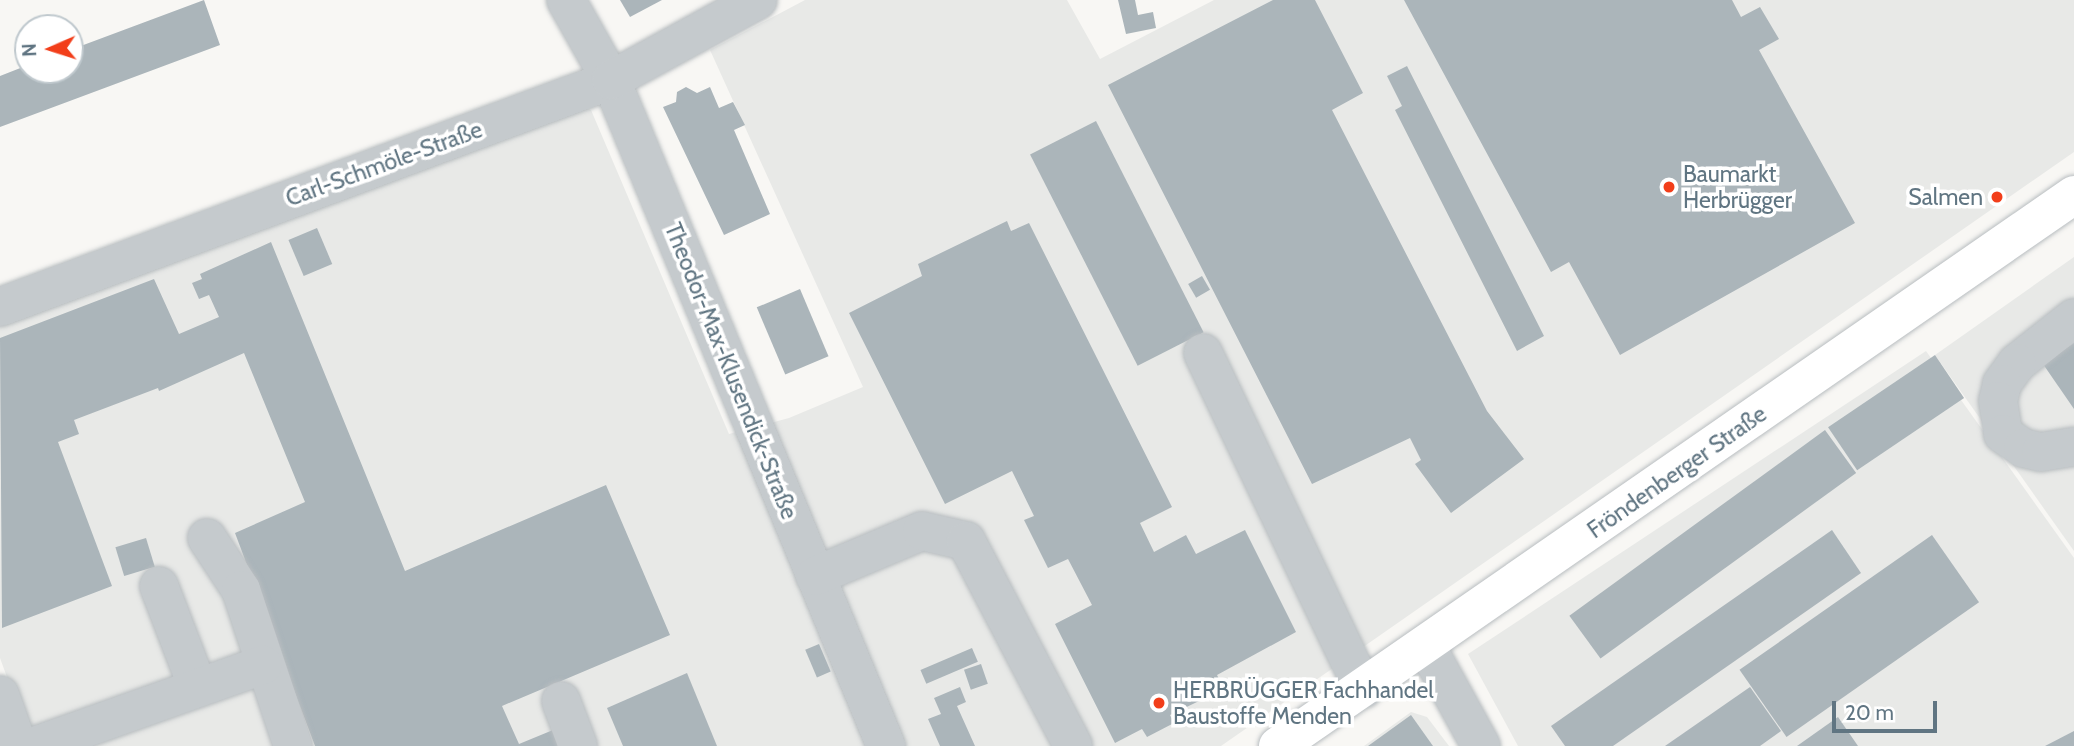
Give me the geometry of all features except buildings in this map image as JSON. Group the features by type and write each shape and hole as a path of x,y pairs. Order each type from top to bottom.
{"main road":[{"name":"Fröndenberger Straße","path":"1278,746 2074,195"}],"street":[{"name":"Theodor-Max-Klusendick-Straße","path":"566,0 611,80 886,746"},
{"name":"Carl-Schmöle-Straße","path":"0,307 611,80 758,0"},
{"path":"2074,318 2017,363 2002,384 1998,401 2003,434 2023,448 2041,452 2074,447"},
{"path":"1203,353 1363,689"},
{"path":"815,576 922,531 965,541 1073,746"},
{"path":"207,538 241,590 263,665 293,746"},
{"path":"159,586 198,688"},
{"path":"1426,646 1481,746"},
{"path":"35,746 263,665"},
{"path":"0,695 18,746"},
{"path":"561,701 578,746"}],"shaded area":[{"path":"805,0 1067,0 1100,59 1214,0 2074,0 2074,152 1221,746 32,746 0,658 0,324 578,103 591,110 729,434 789,418 863,387 710,50"},
{"path":"2074,257 2074,551 1935,355"},
{"path":"1926,351 2074,558 2074,746 1518,746 1468,654"},
{"path":"1411,712 1427,717 1449,746 1364,746"}],"place":[{"name":"Baumarkt Herbrügger","path":"1669,187"},
{"name":"Salmen","path":"1997,197"},
{"name":"HERBRÜGGER Fachhandel Baustoffe Menden","path":"1159,703"}]}
